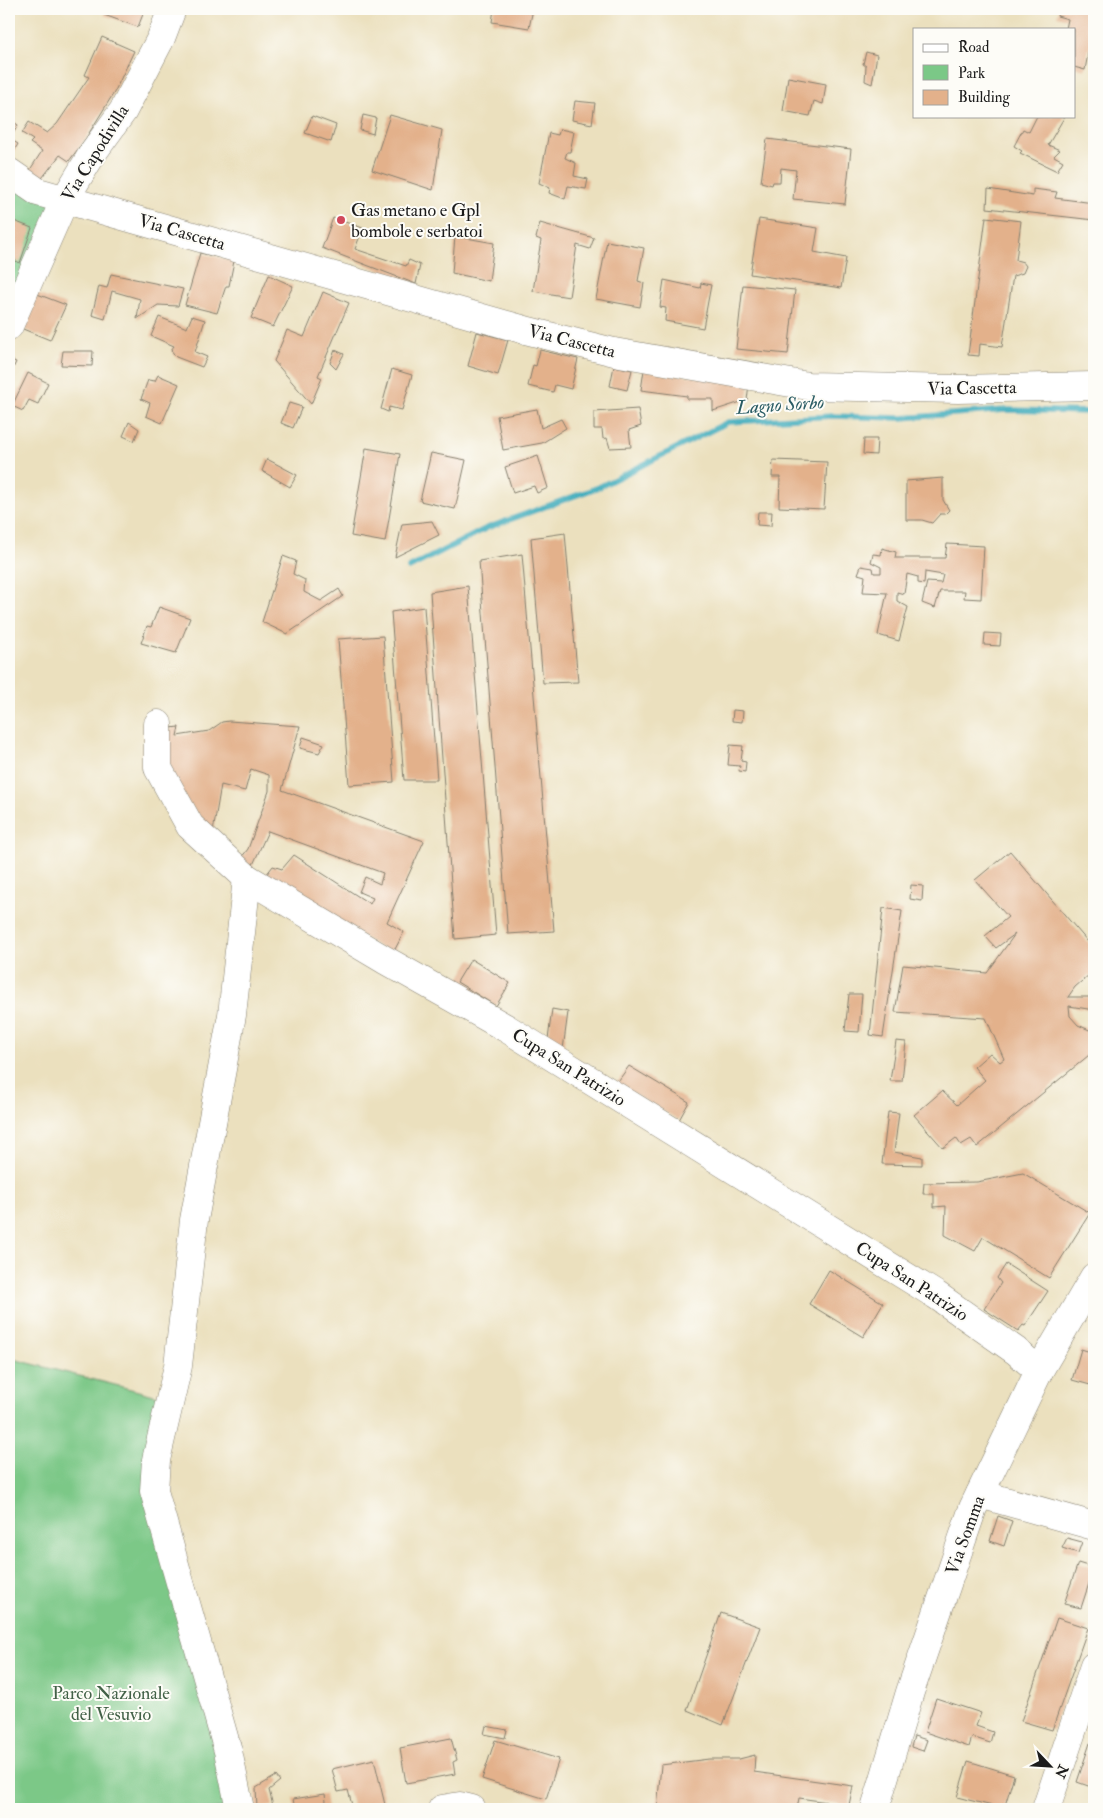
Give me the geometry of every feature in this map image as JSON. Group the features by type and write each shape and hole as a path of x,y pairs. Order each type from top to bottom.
{"street":[{"name":"Via Capodivilla","path":"9,326 65,199 94,151 123,111 161,38 172,9"},
{"name":"Via Cascetta","path":"9,172 38,192 525,330 614,352 808,386 958,389 1094,386"},
{"name":"Cupa San Patrizio","path":"158,724 158,768 190,826 247,878 385,960 506,1028 936,1295 1016,1351 1039,1371"},
{"path":"240,1809 228,1752 154,1492 156,1460 178,1366 194,1220 232,1015 247,878"},
{"name":"Via Somma","path":"875,1809 910,1692 980,1494 1039,1371 1094,1277"},
{"path":"980,1494 1094,1526"},
{"path":"1046,1809 1094,1666"},
{"path":"442,1809 460,1806 472,1809"}],"green space":[{"path":"9,163 70,211 9,340"},
{"name":"Parco Nazionale del Vesuvio","path":"9,1358 166,1398 157,1493 239,1770 256,1809 9,1809"}],"building":[{"path":"107,9 145,9 138,27 104,15"},
{"path":"494,9 533,9 529,28 492,22"},
{"path":"1059,9 1094,9 1090,24 1094,26 1092,49 1089,48 1085,70 1076,68 1076,28 1066,28 1068,19 1057,16"},
{"path":"102,37 134,51 115,91 86,138 69,161 60,155 39,182 26,176 42,151 30,143 33,140 22,133 29,122 47,133 57,124 89,77 85,75"},
{"path":"866,52 877,55 872,84 865,81 866,66 863,64"},
{"path":"788,77 826,84 823,104 814,101 810,116 783,111"},
{"path":"575,101 595,103 592,124 572,120"},
{"path":"363,115 376,118 373,134 360,130"},
{"path":"390,115 442,130 433,190 372,170"},
{"path":"312,116 336,125 331,142 305,133"},
{"path":"1036,118 1064,118 1048,145 1060,150 1054,156 1063,161 1057,171 1020,153 1022,151 1014,146 1023,129 1029,132"},
{"path":"11,120 18,125 10,139"},
{"path":"560,129 574,132 570,152 567,152 565,158 576,163 574,176 588,179 586,189 568,186 565,199 549,193 550,188 539,183 549,133 558,135"},
{"path":"10,139 18,144 9,160"},
{"path":"767,139 851,149 845,204 793,199 796,170 781,168 780,182 773,182 772,185 761,182"},
{"path":"988,189 1033,196 1033,189 1057,192 1055,198 1094,203 1094,220 987,208"},
{"path":"986,217 1021,221 1016,260 1023,262 1026,266 1023,273 1013,276 1002,347 980,344 979,356 968,355"},
{"path":"333,218 363,228 355,249 406,266 409,260 420,265 416,284 322,248"},
{"path":"9,219 32,228 20,263 9,258"},
{"path":"759,219 818,228 814,252 846,258 841,288 750,274"},
{"path":"540,223 594,238 590,249 577,245 569,297 533,291 541,240 536,238"},
{"path":"455,236 494,243 489,281 452,273"},
{"path":"607,241 644,248 638,281 644,283 640,307 596,299"},
{"path":"200,253 234,261 229,286 226,286 217,313 185,305"},
{"path":"111,274 183,289 178,306 158,305 137,319 140,299 112,291 105,319 92,315 99,286 107,288"},
{"path":"269,275 293,286 273,327 251,318"},
{"path":"664,280 700,288 701,283 711,285 703,328 665,321 666,308 660,307"},
{"path":"743,285 795,290 788,354 736,349"},
{"path":"32,292 66,305 50,340 18,327"},
{"path":"323,292 349,303 318,376 322,378 311,404 274,361 287,330 304,337"},
{"path":"192,316 205,320 195,352 207,357 202,367 176,357 171,350 174,346 151,336 159,317 187,328"},
{"path":"477,332 508,340 498,375 468,366"},
{"path":"335,350 344,354 336,369 330,363"},
{"path":"540,350 578,359 571,389 555,385 553,392 528,386 533,365 536,366"},
{"path":"63,351 93,351 92,366 61,365"},
{"path":"9,359 16,362 9,377"},
{"path":"614,366 632,370 627,390 610,386"},
{"path":"392,369 412,375 402,410 389,407 388,412 381,409"},
{"path":"644,370 749,384 747,400 713,411 713,399 687,399 687,396 641,390"},
{"path":"28,373 48,383 38,404 29,400 23,411 12,406"},
{"path":"158,375 179,384 162,423 146,416 150,403 141,399 148,380 155,381"},
{"path":"289,403 302,407 293,428 281,423"},
{"path":"537,409 541,428 561,419 566,428 542,443 503,450 497,416"},
{"path":"638,409 641,426 629,430 631,447 610,448 607,438 603,439 602,429 594,429 594,412"},
{"path":"129,422 139,429 134,441 123,436"},
{"path":"864,439 877,439 876,455 863,454"},
{"path":"366,448 400,454 385,542 351,536"},
{"path":"431,453 466,460 455,509 420,501"},
{"path":"538,456 548,488 537,493 534,486 513,493 505,467"},
{"path":"267,459 297,475 290,487 262,471"},
{"path":"773,460 827,462 824,509 779,507 780,477 772,477"},
{"path":"943,478 943,500 949,510 945,514 940,514 932,523 922,520 906,520 906,481"},
{"path":"758,512 772,512 771,526 757,525"},
{"path":"432,521 439,535 395,557 402,524"},
{"path":"565,533 578,682 543,683 531,538"},
{"path":"947,544 984,546 981,599 964,598 965,591 940,591 935,608 922,603 927,582 941,583 943,575 925,572 924,584 918,583 918,577 907,574 904,594 897,592 897,601 908,607 899,641 878,635 887,593 863,592 865,576 858,574 861,566 873,568 874,573 881,573 881,567 871,562 873,554 881,555 882,548 896,552 895,558 945,558"},
{"path":"522,554 554,931 508,934 479,561"},
{"path":"283,556 296,561 293,574 305,580 304,592 321,601 339,589 343,596 287,634 262,622"},
{"path":"468,586 496,935 455,939 430,592"},
{"path":"159,607 190,618 176,653 141,643 147,626 151,627"},
{"path":"424,607 437,780 404,780 391,612"},
{"path":"985,633 1001,634 1000,646 984,645"},
{"path":"383,636 394,782 349,785 338,639"},
{"path":"733,710 743,711 742,722 732,721"},
{"path":"222,722 300,726 282,790 424,841 387,922 404,932 392,955 266,875 273,866 282,869 294,855 370,904 373,898 359,892 365,877 380,884 383,873 268,831 252,867 241,858 248,849 269,791 269,775 251,769 245,791 221,785 213,832 181,795 166,769 170,728 179,727 177,736 209,731"},
{"path":"303,737 324,744 319,753 300,748"},
{"path":"730,745 743,746 741,761 746,762 745,772 739,771 740,766 728,765"},
{"path":"1010,851 1094,949 1094,975 1089,975 1075,987 1068,997 1094,997 1094,1013 1088,1009 1069,1006 1070,1016 1078,1025 1094,1032 1094,1051 977,1147 971,1139 961,1145 956,1138 943,1148 914,1115 942,1091 957,1105 985,1080 974,1067 990,1053 1000,1062 1004,1059 986,1018 895,1012 903,965 987,973 1015,934 996,948 985,936 1008,917 975,880"},
{"path":"911,885 923,886 922,901 910,899"},
{"path":"883,908 902,911 883,1037 870,1035"},
{"path":"471,959 510,983 496,1006 457,982"},
{"path":"849,994 862,994 859,1032 845,1031"},
{"path":"552,1009 568,1012 562,1057 547,1047"},
{"path":"896,1041 906,1042 902,1081 890,1081"},
{"path":"629,1066 689,1102 679,1120 616,1084"},
{"path":"888,1112 899,1113 894,1152 922,1157 922,1165 882,1164"},
{"path":"1023,1173 1090,1213 1049,1278 983,1237 975,1251 945,1235 946,1206 934,1207 934,1194 923,1194 924,1183 977,1182"},
{"path":"1006,1264 1048,1291 1025,1326 1023,1325 1018,1331 984,1309 1001,1283 997,1278"},
{"path":"829,1270 883,1303 863,1337 809,1304"},
{"path":"1081,1349 1094,1353 1094,1386 1072,1380"},
{"path":"998,1516 1012,1521 1004,1546 990,1541"},
{"path":"1067,1538 1082,1542 1078,1553 1062,1548"},
{"path":"1078,1563 1094,1568 1081,1608 1064,1604"},
{"path":"721,1613 760,1627 723,1725 687,1710"},
{"path":"1057,1618 1088,1628 1052,1730 1021,1721"},
{"path":"936,1698 981,1713 976,1726 993,1732 990,1743 972,1737 969,1747 925,1732"},
{"path":"486,1726 507,1730 505,1738 484,1734"},
{"path":"914,1736 927,1740 923,1751 911,1747"},
{"path":"451,1738 457,1760 453,1762 455,1774 406,1783 400,1748"},
{"path":"495,1740 559,1759 546,1799 482,1779"},
{"path":"1090,1743 1094,1744 1094,1788 1077,1782"},
{"path":"755,1755 754,1772 853,1786 849,1805 799,1798 797,1809 657,1809 661,1765 709,1759 739,1759"},
{"path":"374,1759 386,1809 353,1809 348,1790 338,1792 332,1769"},
{"path":"968,1761 1014,1775 1004,1809 957,1797"},
{"path":"276,1776 280,1781 269,1790 273,1806 257,1809 256,1788"},
{"path":"325,1794 327,1809 295,1809 293,1799"}],"waterway":[{"name":"Lagno Sorbo","path":"409,568 487,528 599,487 728,422 833,416 901,418 1006,410 1094,412"}],"place":[{"name":"Gas metano e Gpl bombole e serbatoi","path":"341,220"}]}
